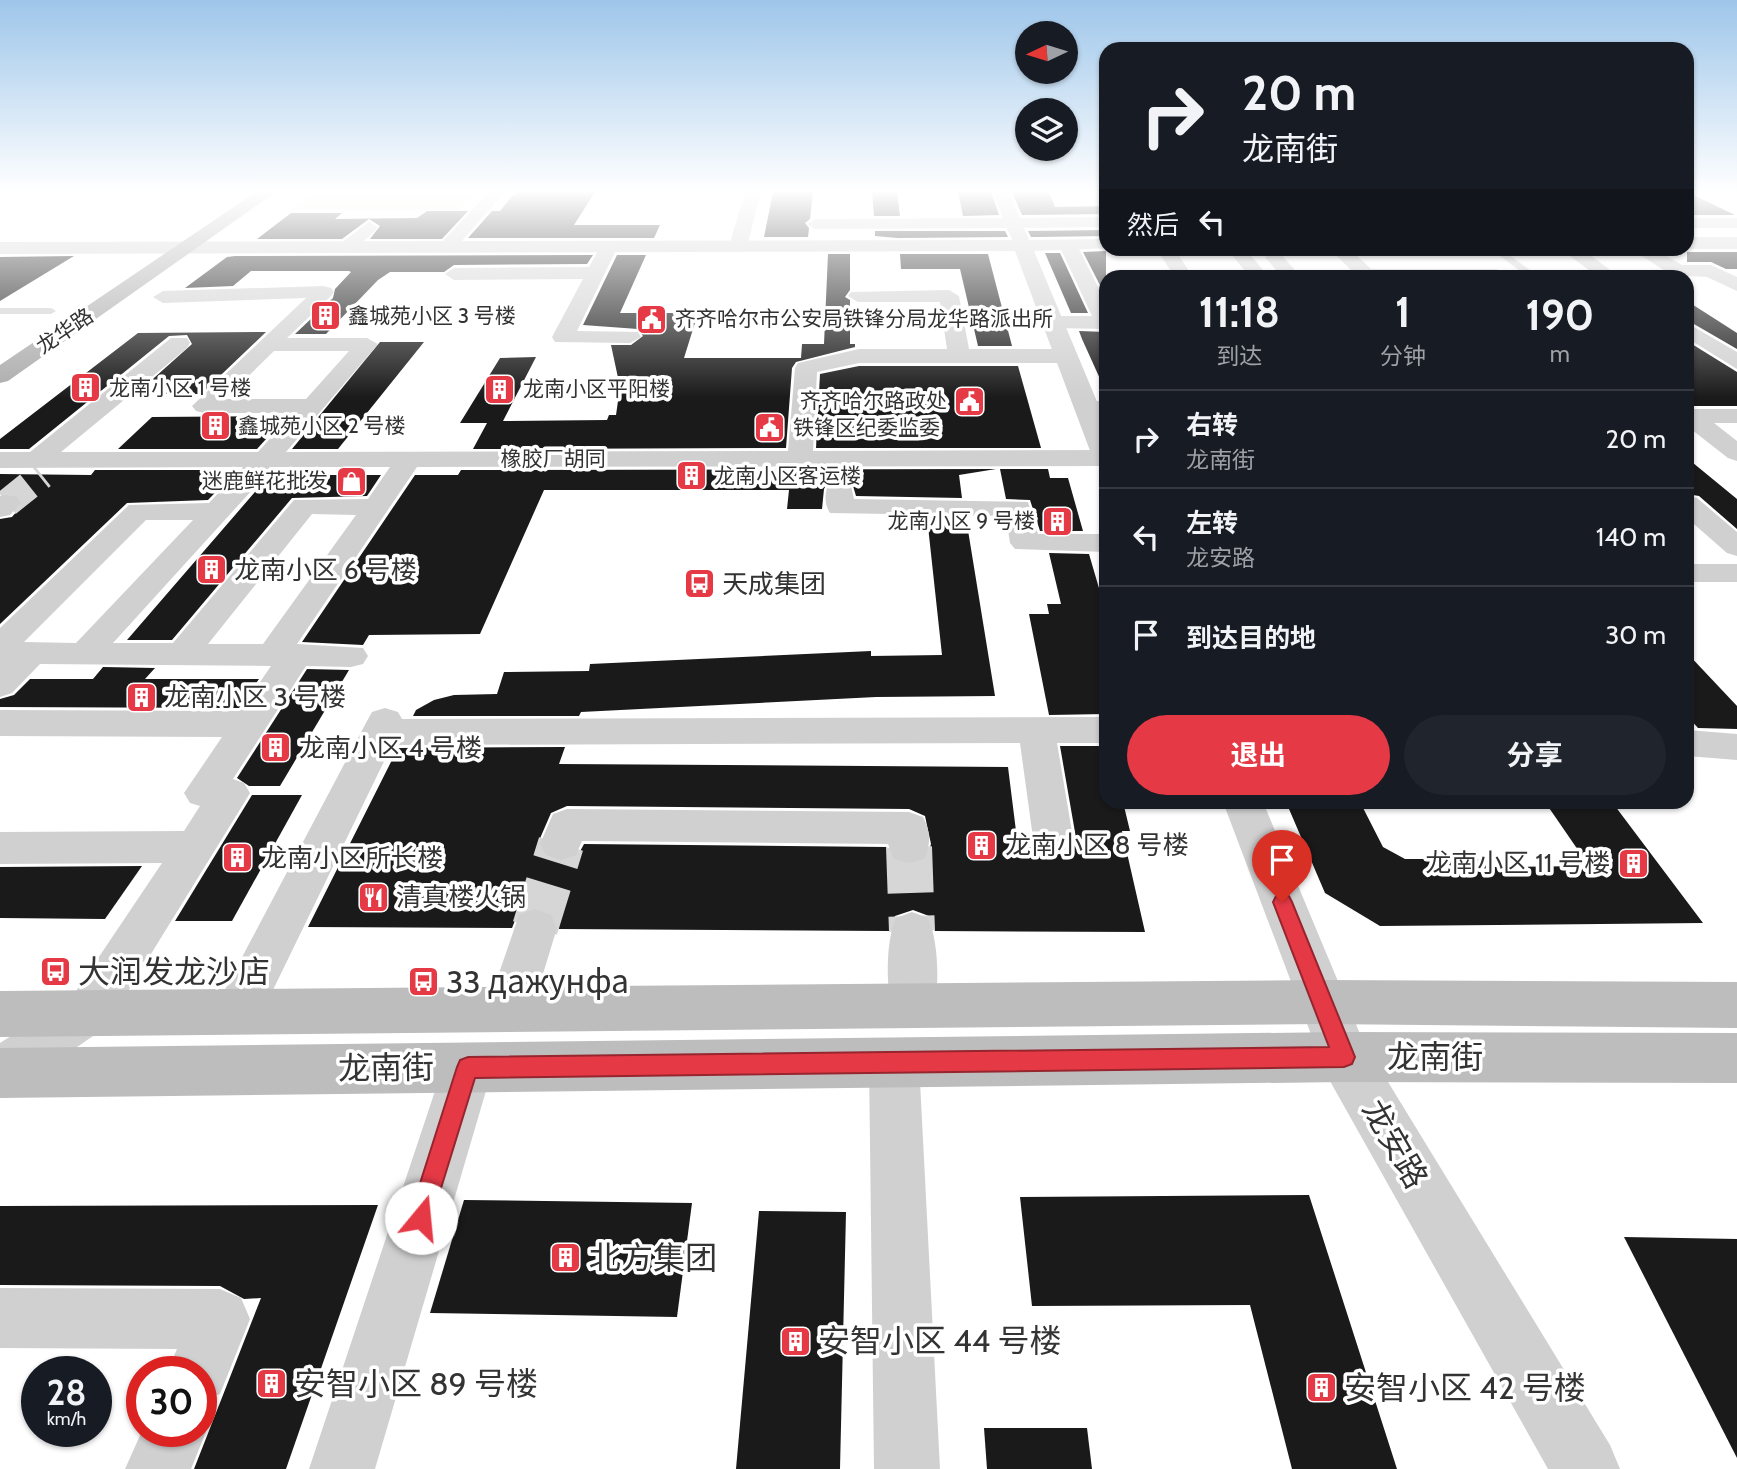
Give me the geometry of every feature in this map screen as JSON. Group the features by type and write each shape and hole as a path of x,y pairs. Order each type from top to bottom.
{"main road":[{"path":"114,270 129,261"},
{"name":"龙华路","path":"0,376 169,261"},
{"name":"龙华路","path":"20,331 72,298"},
{"name":"龙南街","path":"0,1014 1322,1002 1737,1005"},
{"name":"龙南街","path":"0,1072 1344,1057 1737,1058"}],"street":[{"path":"602,261 563,337 630,337"},
{"path":"1028,261 1066,356 1096,408"},
{"path":"1076,261 1099,309"},
{"path":"1660,261 1676,270"},
{"path":"1694,271 1712,271 1737,285"},
{"path":"454,274 596,273"},
{"path":"163,297 324,292 204,406 313,406"},
{"path":"858,296 949,296 959,356"},
{"path":"1053,322 1099,323"},
{"path":"1694,334 1737,362"},
{"path":"46,465 179,343"},
{"path":"84,654 265,460 367,344 268,345"},
{"path":"800,459 806,368 859,356 1066,356"},
{"path":"1710,373 1737,373"},
{"path":"1694,416 1737,416"},
{"path":"1694,421 1737,453"},
{"name":"橡胶厂胡同","path":"0,460 46,465 265,460 1099,457"},
{"path":"0,1072 89,1012 230,793 204,793 249,724 285,655 376,507 410,459"},
{"path":"840,488 840,507 1018,508 1025,543 1099,543"},
{"path":"182,654 304,506 376,507"},
{"path":"1694,510 1737,547"},
{"path":"0,685 11,651 139,511 216,512"},
{"path":"1694,573 1737,573"},
{"path":"11,651 351,656"},
{"path":"0,723 249,724"},
{"path":"239,1010 382,727 1099,730"},
{"path":"1036,730 1053,838"},
{"name":"龙安路","path":"1245,809 1344,1057 1586,1469"},
{"path":"561,844 567,825 580,825 909,828 909,846"},
{"path":"0,848 195,847"},
{"path":"511,1008 535,928"},
{"path":"912,931 913,1006"},
{"path":"894,1062 907,1469"},
{"path":"342,1469 468,1067"},
{"path":"6,1329 220,1319 205,1356"},
{"path":"158,1469 168,1447"}],"lane":[{"path":"0,311 51,311"}],"building":[{"path":"0,261 67,261 0,301"},
{"path":"222,261 589,261 587,264 454,265 444,272 390,272 378,280 326,334 295,334 333,298 335,289 351,272 349,271 251,271 233,286 185,288"},
{"path":"614,261 644,261 620,313 698,313 684,358 801,358 802,344 824,344 828,261 850,261 850,290 845,297 850,300 850,344 855,344 855,347 796,362 792,368 786,448 473,449 487,423 460,423 500,358 536,357 503,421 607,420 609,415 616,415 620,387 611,345 631,345 643,336 638,329 583,325"},
{"path":"900,261 990,261 1012,346 978,346 960,269 901,269"},
{"path":"1048,261 1064,261 1088,313 1071,313"},
{"path":"1087,261 1106,261 1106,270 1099,270 1099,283"},
{"path":"1737,261 1737,269 1726,269 1711,262 1687,262"},
{"path":"1694,305 1737,333 1737,349 1694,324"},
{"path":"1079,331 1099,332 1099,377"},
{"path":"266,332 201,394 136,394 192,344 187,335 169,336 29,449 0,449 0,439 138,333"},
{"path":"380,342 424,342 338,449 292,449"},
{"path":"1694,345 1737,372 1737,406 1694,406"},
{"name":"齐齐哈尔路政处","path":"859,366 1018,366 1041,448 816,448 820,374"},
{"name":"鑫城苑小区 2 号楼","path":"287,416 257,449 118,449 152,417"},
{"path":"1694,464 1737,499 1737,529 1699,496 1694,495"},
{"path":"996,469 959,475 962,498 856,496 851,479 829,479 824,489 822,509 787,509 789,490 544,490 480,634 369,635 363,645 302,642 415,475 458,475 461,470"},
{"path":"1000,469 1048,469 1050,478 1068,478 1083,531 1040,531 1030,500 1006,499"},
{"path":"95,470 237,470 208,500 127,503 0,624 0,519 12,517 24,503 18,494 0,493 0,474 91,475"},
{"name":"龙南小区 6 号楼","path":"274,470 322,470 318,475 381,475 367,496 292,498 172,640 127,640"},
{"path":"927,517 966,518 995,696 876,697 581,712 579,716 413,716 416,710 434,700 454,695 497,694 504,672 589,671 590,664 871,651 871,656 942,655"},
{"path":"1049,553 1089,554 1099,588 1099,714 1049,715 1029,614 1049,614 1047,604 1061,604"},
{"path":"1694,660 1737,706 1737,729 1698,728 1694,724"},
{"name":"龙南小区 3 号楼","path":"103,667 155,668 145,679 259,679 239,708 0,707 0,699 14,695 30,679 93,679"},
{"name":"龙南小区 4 号楼","path":"307,669 349,670 280,786 249,786 237,778"},
{"path":"1060,746 1099,746 1099,809 1125,809 1130,831 1122,831 1145,932 935,931 929,916 913,910 895,916 889,931 559,929 553,914 536,907 518,913 512,928 308,927 398,748 565,747 559,764 1008,767 1018,847 1035,847 1038,851 1054,856 1069,850 1076,838","holes":["567,806 909,809 925,816 931,844 926,860 910,866 893,862 886,847 584,844 577,857 560,862 544,856 538,843 551,813"]},
{"name":"龙南小区所长楼","path":"252,795 302,795 232,921 175,921"},
{"path":"1289,809 1364,809 1383,847 1405,859 1486,859 1490,867 1589,866 1550,809 1617,809 1703,923 1380,926 1325,893"},
{"path":"142,866 105,919 0,918 0,867"},
{"name":"安智小区 42 号楼","path":"1309,1195 1397,1469 1292,1469 1250,1305 1032,1306 1020,1197"},
{"name":"北方集团","path":"464,1200 692,1203 677,1317 430,1313"},
{"name":"安智小区 89 号楼","path":"378,1205 286,1469 194,1469 203,1447 217,1447 217,1410 261,1298 244,1299 220,1286 0,1285 0,1206"},
{"name":"安智小区 44 号楼","path":"759,1211 846,1212 840,1469 736,1469"},
{"path":"1624,1237 1737,1239 1737,1458"},
{"path":"984,1428 1087,1428 1092,1469 987,1469"}],"tunnel":[{"path":"7,503 42,475"},
{"path":"535,928 561,844"},
{"path":"909,847 912,931"}],"place":[{"name":"鑫城苑小区 3 号楼","path":"325,316"},
{"name":"齐齐哈尔市公安局铁锋分局龙华路派出所","path":"652,319"},
{"name":"龙南小区 1 号楼","path":"86,388"},
{"name":"龙南小区平阳楼","path":"500,389"},
{"name":"齐齐哈尔路政处","path":"970,401"},
{"name":"鑫城苑小区 2 号楼","path":"215,426"},
{"name":"铁锋区纪委监委","path":"770,428"},
{"name":"龙南小区客运楼","path":"691,476"},
{"name":"迷鹿鲜花批发","path":"351,481"},
{"name":"龙南小区 9 号楼","path":"1058,521"},
{"name":"龙南小区 6 号楼","path":"211,570"},
{"name":"天成集团","path":"699,584"},
{"name":"龙南小区 3 号楼","path":"141,697"},
{"name":"龙南小区 4 号楼","path":"276,748"},
{"name":"龙南小区 8 号楼","path":"982,845"},
{"name":"龙南小区所长楼","path":"238,858"},
{"name":"龙南小区 11 号楼","path":"1633,863"},
{"name":"清真楼火锅","path":"373,897"},
{"name":"大润发龙沙店","path":"55,972"},
{"name":"33 дажунфа","path":"423,982"},
{"name":"北方集团","path":"566,1258"},
{"name":"安智小区 44 号楼","path":"795,1341"},
{"name":"安智小区 89 号楼","path":"271,1384"},
{"name":"安智小区 42 号楼","path":"1321,1388"}],"route":[{"path":"421,1218 468,1067 1344,1057 1282,902"}]}
